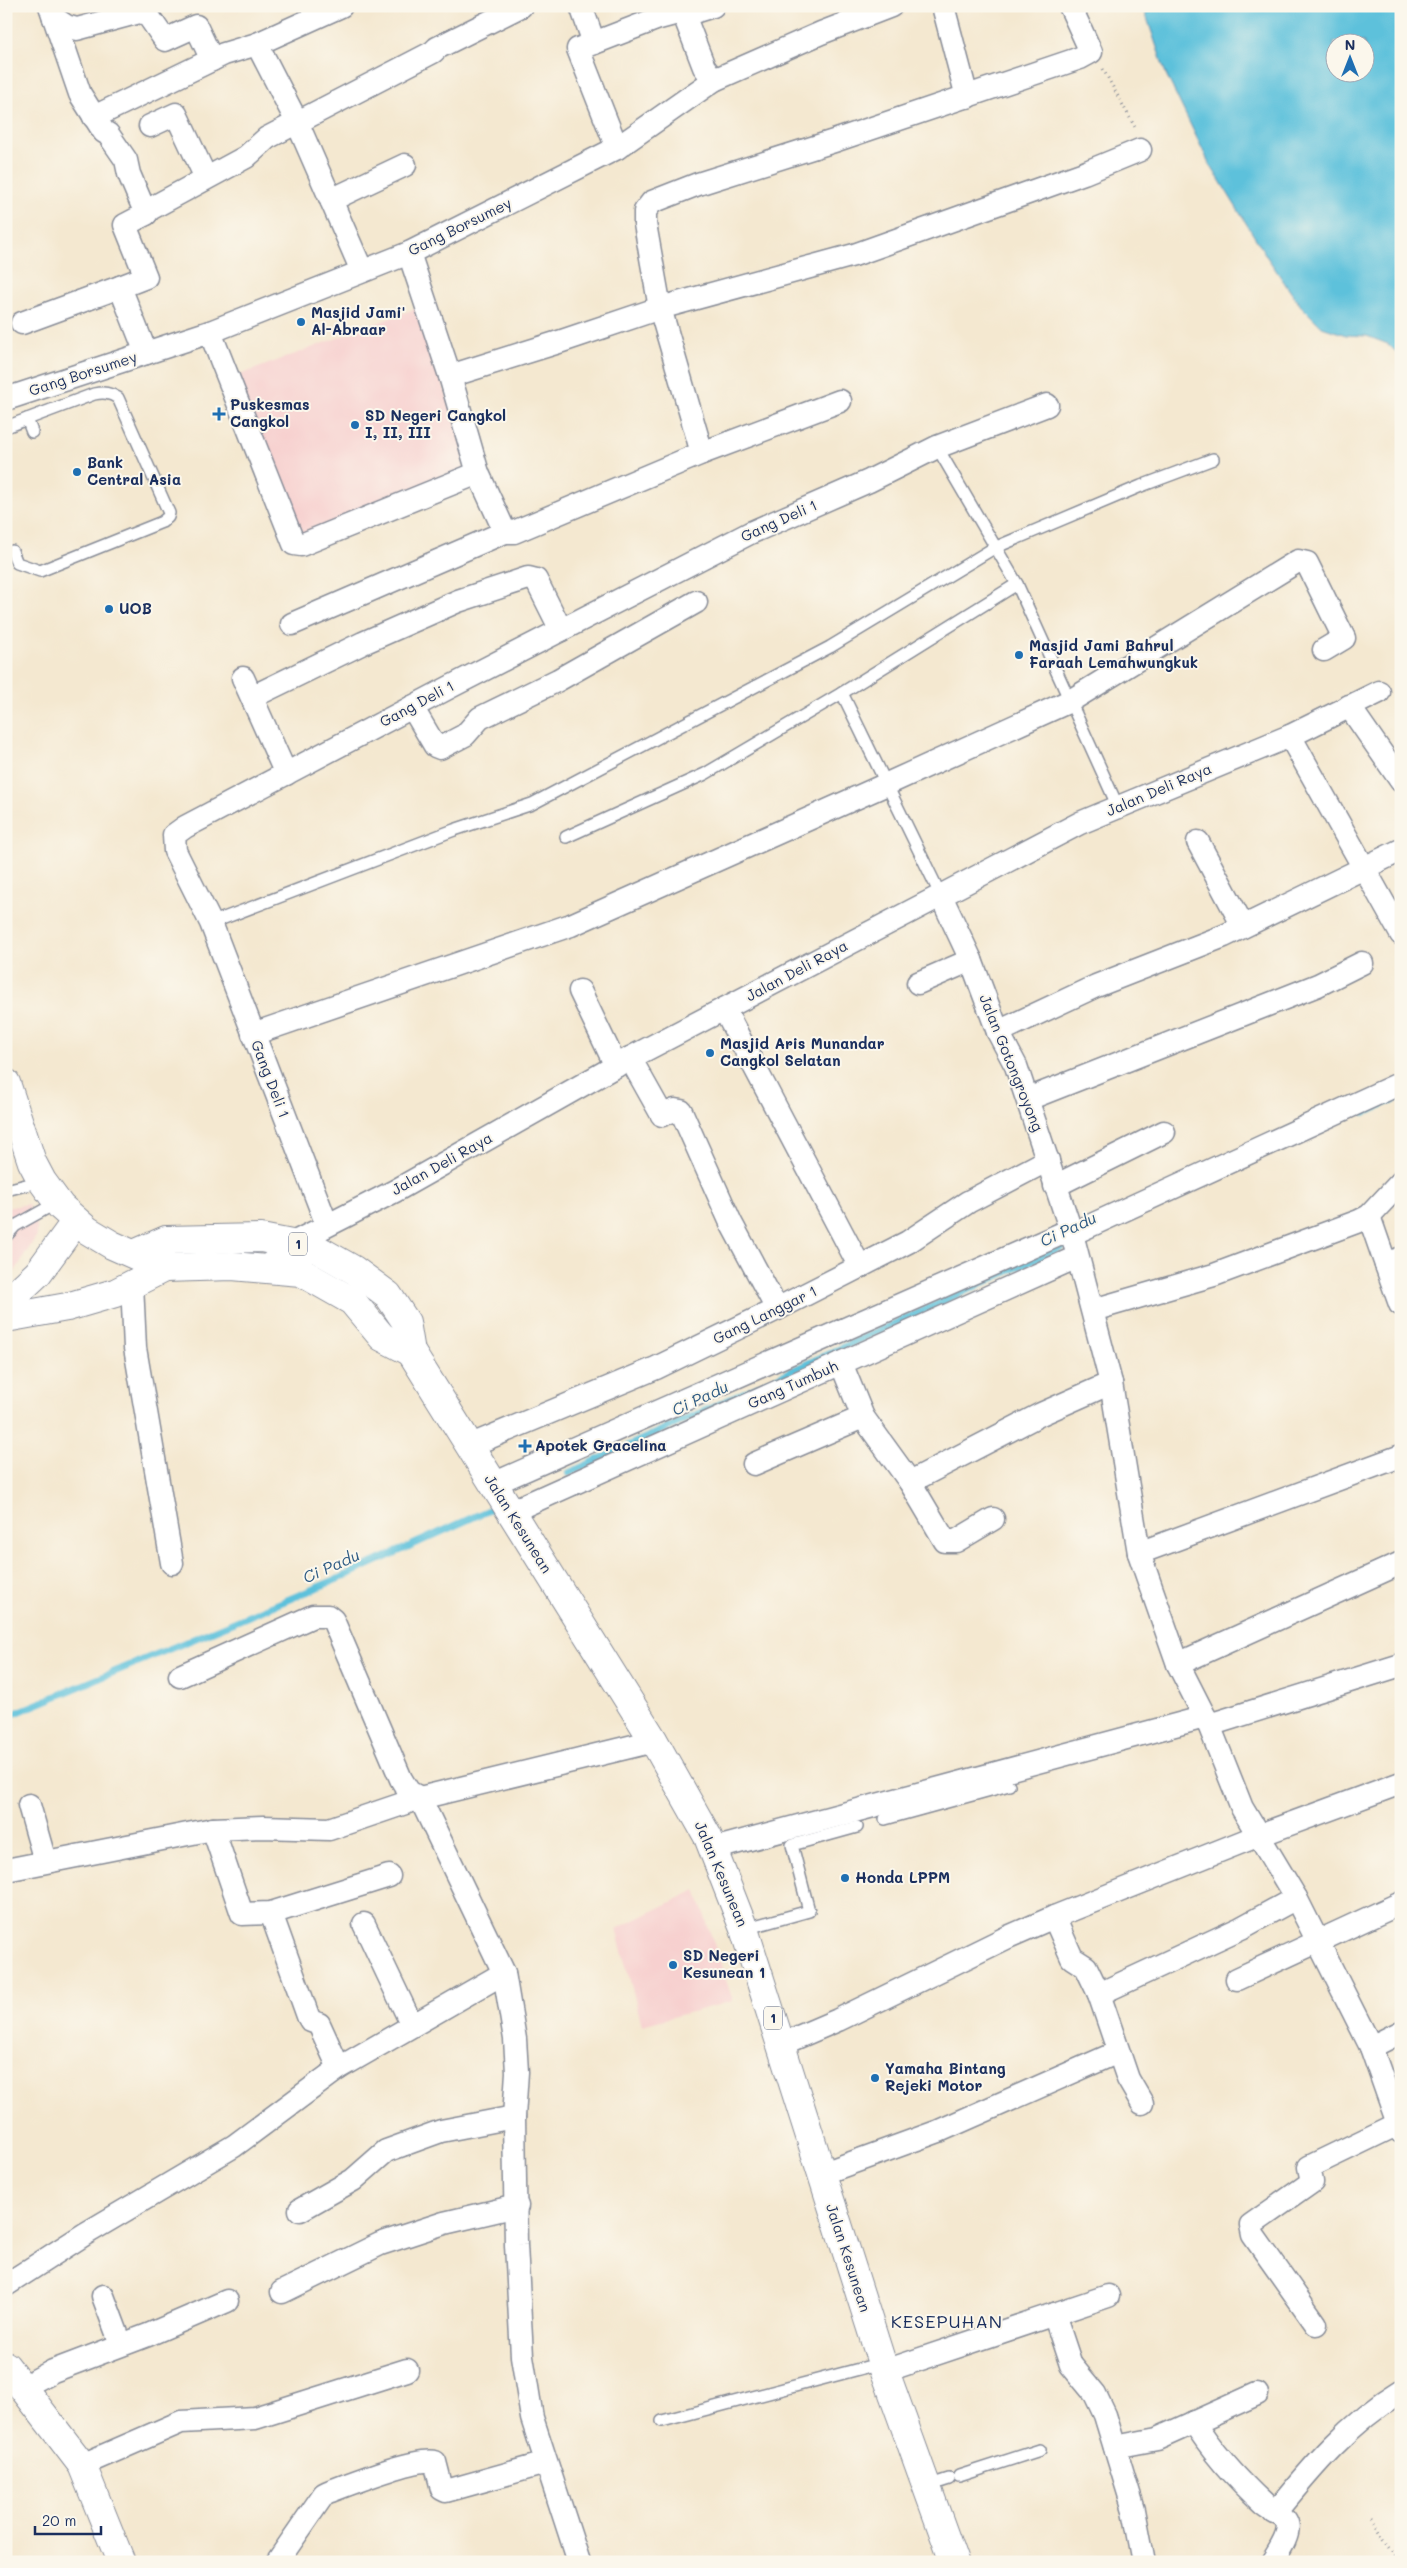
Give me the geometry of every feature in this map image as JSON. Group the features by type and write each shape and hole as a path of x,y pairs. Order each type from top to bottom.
{"main road":[{"name":"1","path":"6,1083 32,1162 59,1201 112,1245 164,1268 232,1266 301,1272 352,1301 382,1337 411,1352"},
{"path":"6,1303 38,1273 59,1201"},
{"name":"1","path":"134,1254 166,1240 261,1238 317,1249 354,1270 388,1295 406,1322 411,1352 464,1438"},
{"path":"6,1318 67,1308 115,1293 164,1268"},
{"name":"Jalan Kesunean","path":"464,1438 654,1741 713,1849 744,1929 782,2044 821,2174 884,2367 945,2480 954,2562"},
{"path":"6,2366 82,2465 121,2562"}],"street":[{"path":"94,117 212,60 257,44 341,6"},
{"path":"22,323 146,277 125,225 146,214 150,209 246,157 267,138 521,6"},
{"path":"582,6 594,43"},
{"path":"684,15 713,6"},
{"name":"Gang Borsumey","path":"6,399 210,332 360,265 409,253 614,141 709,73 891,6"},
{"path":"943,6 967,97"},
{"path":"702,453 660,308 645,224 645,211 652,202 698,184 967,97 1080,58 1091,52 1070,6"},
{"path":"52,12 66,26 77,29 140,12 147,14 165,40 196,26 212,60"},
{"path":"52,12 80,94 94,117 126,160 129,174 146,214"},
{"path":"614,141 578,49 656,19 682,12 709,73"},
{"path":"257,44 297,122 360,265"},
{"path":"150,126 176,114 206,178"},
{"path":"450,376 660,308 854,255 1084,173 1140,150"},
{"path":"331,200 405,165"},
{"path":"409,253 450,376 478,473 505,532"},
{"path":"120,287 146,353"},
{"path":"210,332 294,544 301,545 478,473"},
{"path":"292,624 505,532 514,532 702,453 840,401"},
{"name":"Gang Deli 1","path":"327,1225 211,923 175,851 174,835 185,827 412,707 750,534 869,481 937,447 1047,406"},
{"path":"253,1034 571,925 887,784 1070,701 1298,561 1307,563 1344,638 1324,650"},
{"path":"286,774 247,687 363,643 458,601 498,586 511,585 528,578 536,580 561,630"},
{"path":"412,707 435,746 440,748 465,735 480,718 558,680 696,602"},
{"name":"Jalan Deli Raya","path":"264,1269 293,1243 395,1191 623,1062 1080,823 1290,736 1379,692"},
{"path":"1349,706 1401,781"},
{"path":"1290,736 1363,867 1398,925"},
{"path":"1198,842 1243,926"},
{"path":"998,1032 1096,986 1224,936 1401,850"},
{"name":"Jalan Gotongroyong","path":"941,896 971,960 998,1032 1016,1066 1074,1244 1111,1383 1139,1553 1178,1664 1207,1721 1242,1808 1257,1836 1296,1898 1371,2047 1399,2128"},
{"path":"918,983 971,960"},
{"path":"1028,1099 1318,984 1362,963"},
{"path":"580,991 623,1062 662,1116 675,1110 681,1112 731,1223 777,1309"},
{"path":"724,1009 860,1267"},
{"path":"493,1484 1074,1244 1401,1083"},
{"path":"1055,1186 1164,1132"},
{"name":"Gang Langgar 1","path":"464,1438 656,1368 908,1242 968,1202 1048,1160"},
{"path":"1093,1310 1214,1275 1369,1216 1401,1182"},
{"path":"1369,1216 1393,1261 1400,1304"},
{"name":"Gang Tumbuh","path":"510,1512 841,1363 1074,1244"},
{"path":"132,1284 135,1348 172,1563"},
{"path":"841,1363 863,1417 910,1482 945,1541 956,1541 993,1519"},
{"path":"910,1482 1041,1414 1111,1383"},
{"path":"754,1464 863,1417"},
{"path":"1139,1553 1401,1456"},
{"path":"1178,1664 1401,1563"},
{"path":"180,1676 313,1616 328,1616 333,1620 401,1779 409,1792 420,1798 504,1974 515,2039 517,2072 514,2117 517,2206 516,2245 522,2356 532,2418 579,2562"},
{"path":"713,1849 1207,1721 1401,1665"},
{"path":"6,1870 213,1829 263,1827 329,1829 420,1798 654,1741"},
{"path":"782,2044 838,2020 1008,1937 1257,1836 1401,1783"},
{"path":"29,1805 45,1861"},
{"path":"213,1829 242,1914 271,1913 389,1876"},
{"path":"1099,1994 1241,1928 1296,1898"},
{"path":"1237,1979 1401,1904"},
{"path":"271,1913 308,2016 311,2021 319,2024 339,2068"},
{"path":"1054,1918 1072,1958 1086,1967 1099,1994 1128,2079 1142,2103"},
{"path":"364,1924 412,2025"},
{"path":"6,2285 85,2234 234,2146 339,2068 504,1974"},
{"path":"1371,2047 1401,2032"},
{"path":"821,2174 939,2131 1118,2052"},
{"path":"300,2210 353,2180 386,2151 441,2131 514,2117"},
{"path":"1316,2324 1253,2235 1251,2225 1312,2182 1309,2167 1399,2128"},
{"path":"282,2292 380,2244 444,2223 517,2206"},
{"path":"103,2296 121,2344"},
{"path":"884,2367 1108,2296"},
{"path":"23,2387 53,2371 227,2301"},
{"path":"1054,2314 1071,2365 1101,2404 1134,2510 1144,2562"},
{"path":"82,2465 181,2422 255,2418 407,2370"},
{"path":"1275,2513 1307,2472 1332,2446 1375,2407 1401,2391"},
{"path":"1115,2447 1157,2439 1257,2394"},
{"path":"1194,2422 1208,2444 1234,2474 1275,2513 1284,2518 1288,2525 1287,2532 1272,2562"},
{"path":"277,2562 324,2494 328,2492 396,2468 429,2460 435,2462 442,2488 446,2491 546,2463"}],"lane":[{"path":"6,427 27,419 74,408 104,392 118,398 168,510 168,517 162,522 40,571 12,565 12,551"},
{"path":"27,419 32,432"},
{"path":"937,447 994,548 1017,584 1118,807"},
{"path":"211,923 454,830 532,804 830,647 994,548 1141,486 1213,459"},
{"path":"566,837 705,774 842,693 1017,584"},
{"path":"842,693 941,896"},
{"path":"6,1190 59,1201"},
{"path":"6,1236 15,1226 59,1201"},
{"path":"885,1819 1009,1785"},
{"path":"744,1929 809,1910 792,1845 857,1827"},
{"path":"662,2421 884,2367"},
{"path":"945,2480 1040,2450"}],"path":[{"path":"1091,52 1132,119 1141,141 1140,150"},
{"path":"1370,2517 1400,2562"}],"shaded area":[{"name":"SD Negeri Cangkol I, II, III","path":"417,308 473,472 299,541 234,377"},
{"path":"28,1204 37,1225 37,1235 6,1286 6,1208"},
{"name":"SD Negeri Kesunean 1","path":"696,1890 733,2001 642,2025 616,1929"}],"water":[{"path":"1143,6 1401,6 1401,357 1388,344 1367,336 1346,335 1322,327 1299,304 1267,257 1209,163 1166,74"}],"waterway":[{"name":"Ci Padu","path":"1365,1112 1401,1096"},
{"name":"Ci Padu","path":"569,1473 1070,1243"},
{"name":"Ci Padu","path":"6,1717 340,1578 500,1505"}],"place":[{"name":"Masjid Jami' Al-Abraar","path":"301,322"},
{"name":"Puskesmas Cangkol","path":"219,414"},
{"name":"SD Negeri Cangkol I, II, III","path":"355,425"},
{"name":"Bank Central Asia","path":"77,472"},
{"name":"UOB","path":"109,609"},
{"name":"Masjid Jami Bahrul Faraah Lemahwungkuk","path":"1019,655"},
{"name":"Masjid Aris Munandar Cangkol Selatan","path":"710,1053"},
{"name":"Apotek Gracelina","path":"525,1446"},
{"name":"Honda LPPM","path":"845,1878"},
{"name":"SD Negeri Kesunean 1","path":"673,1965"},
{"name":"Yamaha Bintang Rejeki Motor","path":"875,2078"}],"district":[{"name":"KESEPUHAN","path":"947,2322"}]}
